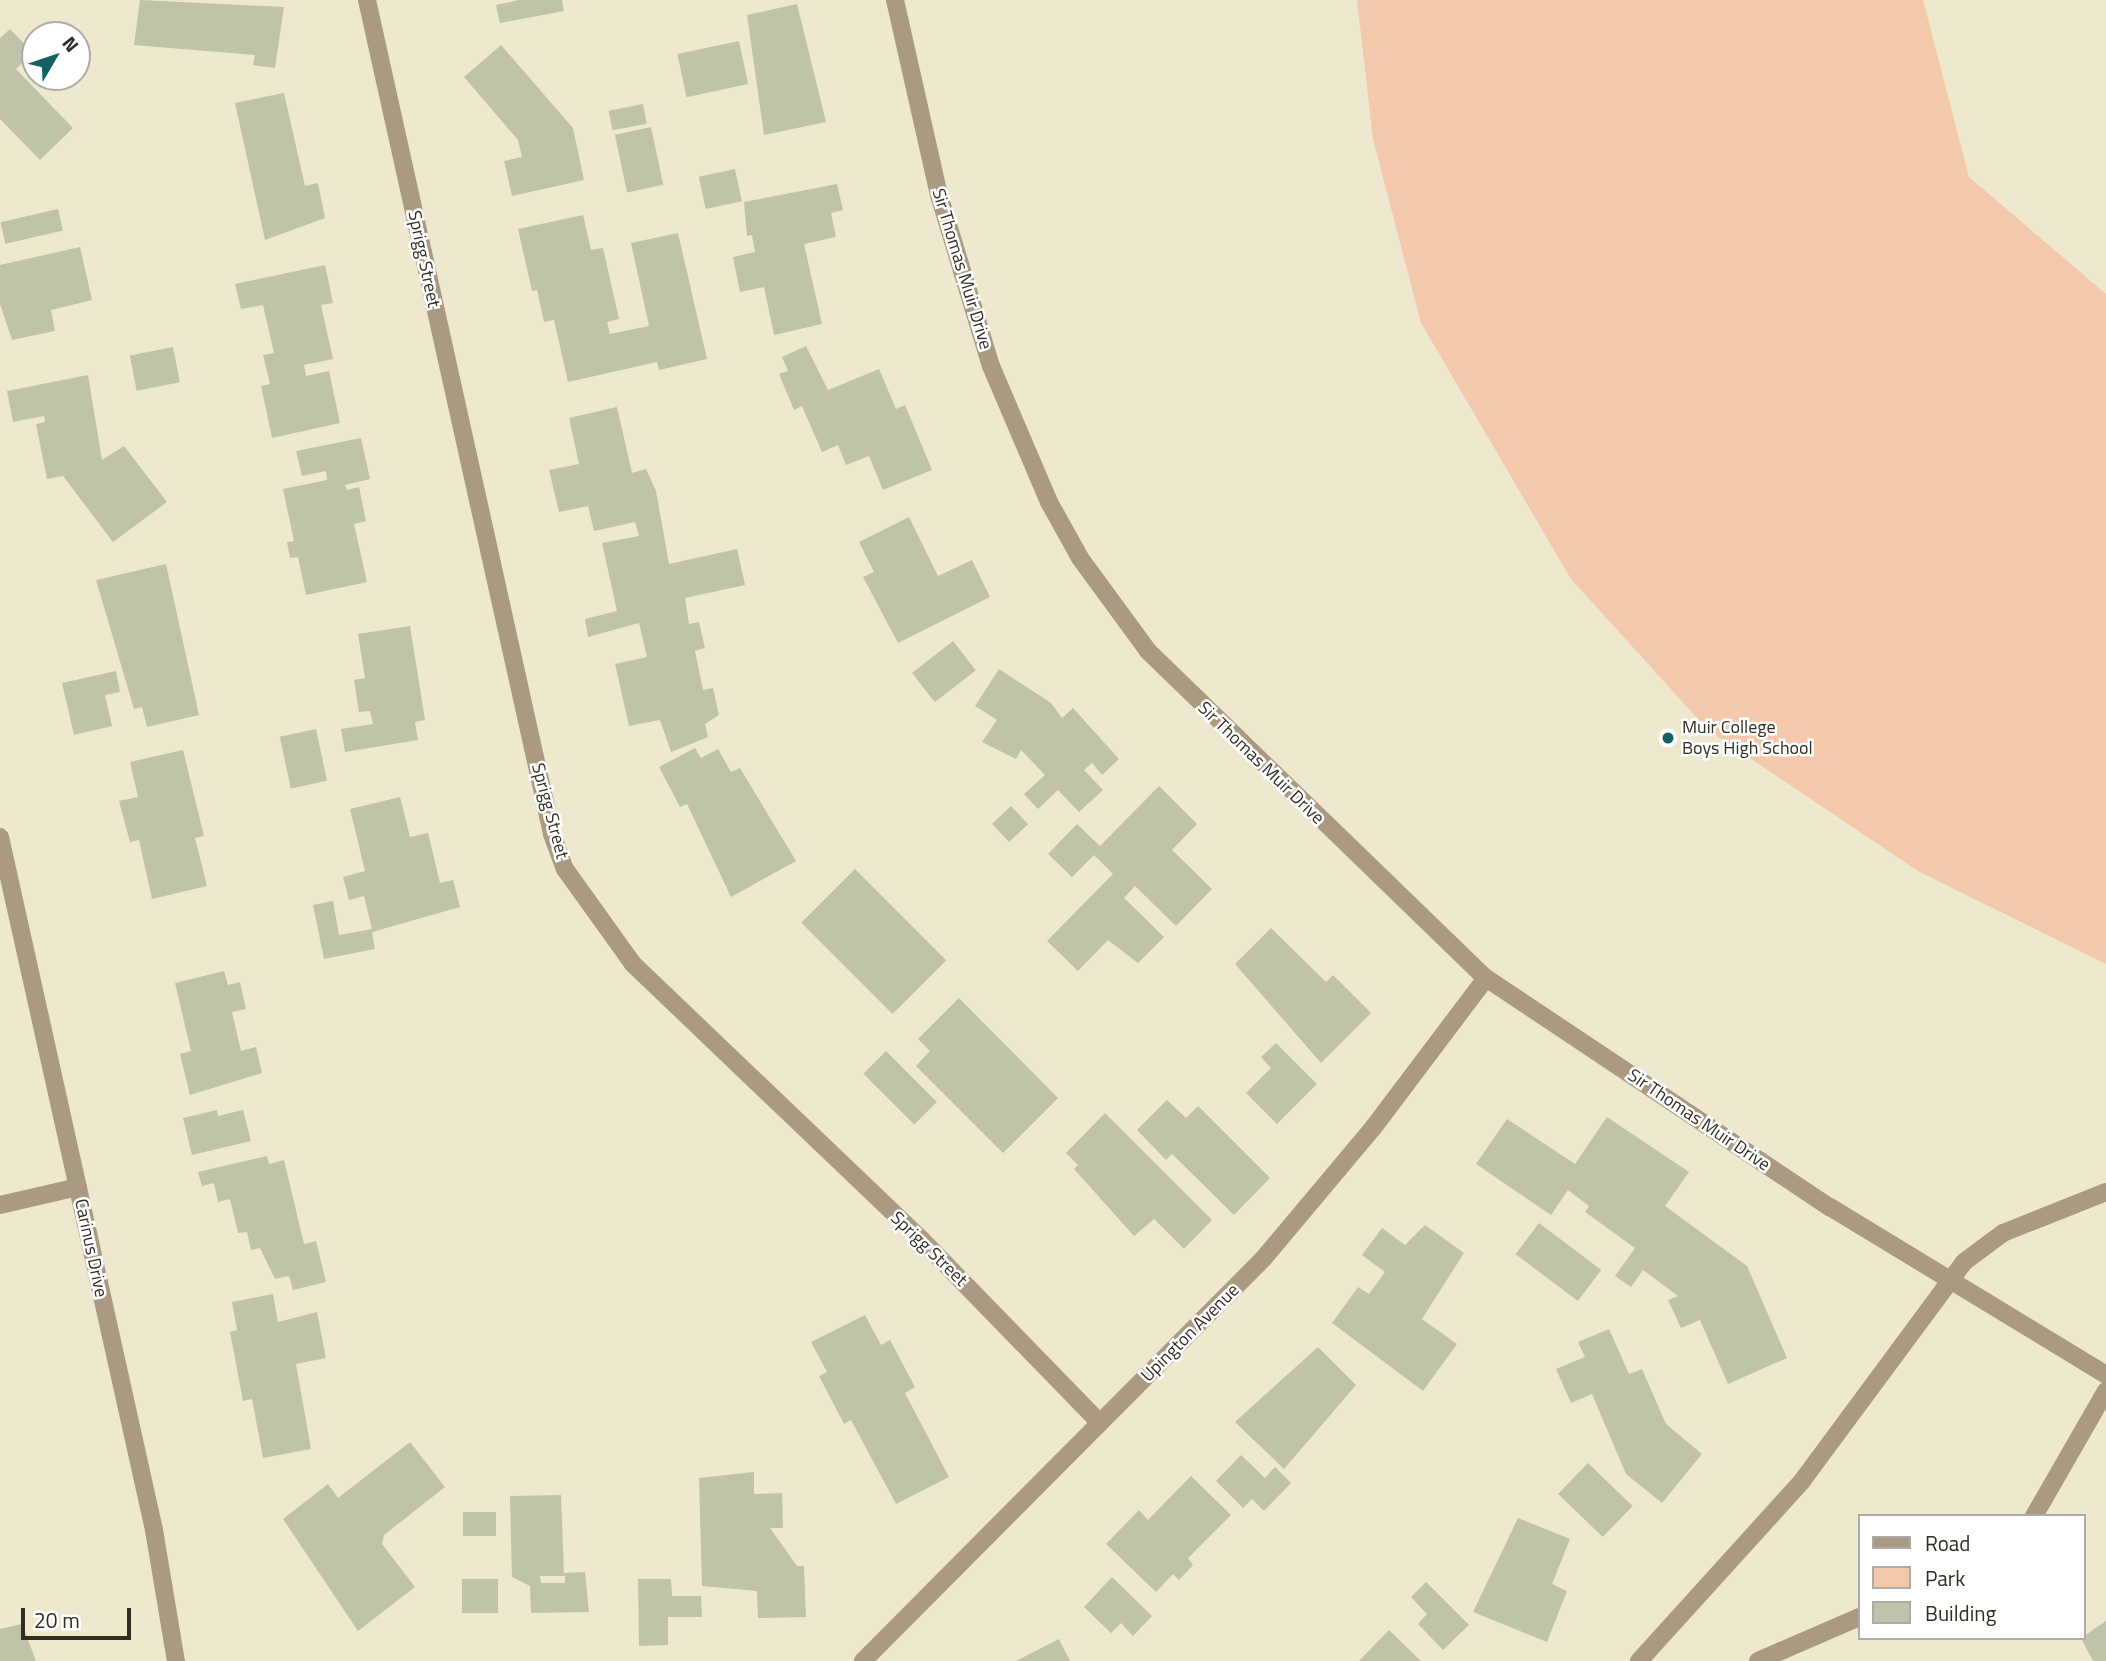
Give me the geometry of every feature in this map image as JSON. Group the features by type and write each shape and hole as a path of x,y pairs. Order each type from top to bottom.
{"street":[{"name":"Sprigg Street","path":"367,0 552,834 565,869 633,964 922,1241 1100,1423"},
{"name":"Sir Thomas Muir Drive","path":"895,0 974,319 1027,456 1080,558 1148,651 1486,978 1950,1282 2106,1376"},
{"name":"Carinus Drive","path":"0,837 154,1530 176,1661"},
{"name":"Upington Avenue","path":"863,1661 1100,1423 1318,1196 1486,978"},
{"path":"0,1205 78,1188"},
{"path":"1639,1661 1794,1490 1964,1262 2003,1233 2106,1192"},
{"path":"2035,1514 2106,1391"},
{"path":"1758,1661 1857,1618"}],"green space":[{"path":"1357,0 1923,0 1969,177 2106,294 2106,964 1918,871 1708,730 1571,579 1421,323 1373,139"}],"building":[{"path":"140,0 284,7 275,68 253,65 255,55 134,45"},
{"path":"519,0 562,0 564,11 500,23 496,5"},
{"path":"797,4 826,122 764,135 747,15"},
{"path":"10,29 21,40 21,64 16,69 21,74 21,91 37,91 73,128 40,160 0,119 0,38"},
{"path":"739,41 748,84 687,97 677,54"},
{"path":"501,45 573,128 584,180 512,196 504,161 522,157 518,140 464,77"},
{"path":"284,93 305,186 318,183 325,218 265,240 235,103"},
{"path":"643,104 647,124 612,130 609,111"},
{"path":"651,127 663,185 627,192 615,135"},
{"path":"735,169 742,201 706,209 699,177"},
{"path":"837,184 843,210 831,213 836,237 804,244 822,324 774,335 764,287 740,292 733,257 755,252 752,235 747,236 744,202"},
{"path":"58,209 63,230 5,244 1,222"},
{"path":"583,215 591,250 603,248 619,319 607,322 610,334 649,326 631,243 678,233 707,359 659,370 657,362 568,382 554,320 544,322 537,290 532,291 518,229"},
{"path":"80,247 92,300 51,310 55,331 12,340 0,304 0,265"},
{"path":"325,265 333,303 321,305 333,359 304,365 306,376 329,371 340,423 272,438 261,386 270,384 263,355 274,353 263,305 241,309 235,284"},
{"path":"806,346 828,390 879,369 896,409 905,405 932,470 883,490 869,456 846,465 838,445 822,452 802,406 794,410 779,374 788,371 782,357"},
{"path":"173,347 180,382 137,391 130,355"},
{"path":"88,375 102,460 124,446 167,502 113,542 63,476 47,479 36,424 45,422 44,416 13,422 7,391"},
{"path":"617,407 632,473 646,469 656,491 669,564 737,549 745,585 685,598 689,624 699,622 705,648 695,651 703,690 713,688 719,715 705,724 708,737 671,752 660,720 629,726 615,664 647,657 639,623 588,637 585,619 617,611 602,543 639,536 635,522 594,531 588,506 559,512 549,470 579,464 569,418"},
{"path":"361,438 370,479 345,485 347,490 359,487 366,521 354,524 367,582 306,595 298,557 290,558 287,542 294,541 283,489 327,480 326,471 302,476 296,451"},
{"path":"909,517 938,576 972,560 990,597 898,643 863,577 874,572 859,542"},
{"path":"166,564 199,715 147,727 142,707 134,709 96,580"},
{"path":"410,626 425,720 415,722 418,740 345,752 341,729 373,724 370,711 359,712 354,680 365,678 358,634"},
{"path":"953,641 976,670 935,702 912,673"},
{"path":"999,669 1051,703 1062,718 1073,708 1119,759 1102,775 1092,763 1084,770 1103,790 1079,812 1058,790 1038,809 1024,794 1045,775 1021,750 1016,759 982,742 997,720 975,706"},
{"path":"116,671 120,692 105,695 112,726 74,735 62,683"},
{"path":"316,729 327,781 291,789 280,737"},
{"path":"695,748 701,758 718,749 731,772 740,768 796,861 731,897 687,804 680,807 659,767"},
{"path":"183,750 204,836 195,838 207,886 152,899 139,840 130,842 119,801 138,797 130,762"},
{"path":"1159,786 1197,824 1172,850 1212,889 1176,926 1135,886 1124,898 1164,937 1138,963 1108,940 1078,971 1047,941 1113,874 1094,855 1072,877 1048,854 1077,824 1100,846"},
{"path":"400,797 410,837 428,833 440,883 453,880 460,907 372,932 375,949 324,959 313,905 333,901 339,935 372,929 364,896 349,900 343,877 365,871 350,809"},
{"path":"1011,806 1028,824 1009,842 992,824"},
{"path":"855,869 946,960 892,1014 801,923"},
{"path":"1271,928 1326,982 1333,975 1371,1013 1321,1063 1235,964"},
{"path":"224,971 228,985 240,982 246,1009 232,1012 241,1051 256,1047 262,1073 190,1095 180,1054 191,1051 175,983"},
{"path":"959,998 1058,1098 1003,1153 916,1066 930,1051 918,1039"},
{"path":"1276,1043 1317,1084 1277,1124 1246,1093 1271,1068 1261,1057"},
{"path":"886,1051 937,1102 914,1125 863,1074"},
{"path":"1167,1100 1186,1118 1198,1106 1270,1178 1234,1215 1172,1154 1166,1160 1137,1130"},
{"path":"217,1110 218,1116 243,1110 251,1141 192,1155 183,1118"},
{"path":"1105,1113 1212,1220 1184,1249 1154,1219 1134,1236 1074,1169 1078,1165 1066,1153"},
{"path":"1607,1117 1689,1172 1665,1206 1747,1266 1787,1358 1728,1384 1700,1320 1681,1328 1668,1300 1678,1296 1643,1270 1631,1287 1615,1276 1635,1248 1585,1212 1589,1206 1568,1190 1551,1215 1476,1164 1507,1119 1575,1164"},
{"path":"267,1156 269,1164 284,1160 304,1244 316,1241 326,1282 293,1290 289,1276 275,1279 260,1248 251,1250 247,1232 238,1233 230,1199 218,1202 214,1183 202,1186 198,1172"},
{"path":"1539,1223 1601,1270 1578,1301 1516,1254"},
{"path":"1425,1225 1464,1253 1422,1319 1457,1344 1423,1391 1332,1323 1358,1287 1369,1294 1385,1272 1362,1255 1382,1228 1405,1245"},
{"path":"273,1294 278,1322 317,1312 326,1358 296,1364 311,1449 263,1458 252,1399 243,1401 230,1332 237,1330 232,1302"},
{"path":"865,1315 881,1345 890,1340 915,1387 905,1393 949,1477 896,1504 851,1420 844,1424 819,1376 827,1372 811,1342"},
{"path":"1609,1329 1629,1374 1642,1369 1666,1424 1702,1454 1662,1503 1626,1474 1592,1394 1571,1403 1556,1369 1585,1357 1578,1342"},
{"path":"1318,1347 1356,1385 1284,1469 1235,1422"},
{"path":"410,1442 445,1487 384,1535 382,1544 415,1587 358,1631 283,1519 328,1484 338,1498"},
{"path":"1241,1455 1265,1478 1275,1467 1291,1483 1264,1511 1252,1499 1243,1508 1216,1481"},
{"path":"1588,1463 1633,1506 1603,1537 1558,1494"},
{"path":"754,1472 754,1494 782,1493 783,1528 770,1528 797,1566 804,1566 806,1617 758,1618 757,1591 702,1586 699,1478"},
{"path":"1191,1476 1231,1515 1188,1558 1193,1565 1179,1580 1173,1574 1156,1592 1106,1544 1139,1510 1148,1520"},
{"path":"561,1495 564,1573 585,1572 589,1612 531,1613 530,1586 512,1577 510,1496","holes":["540,1576 565,1576 565,1583 541,1583"]},
{"path":"463,1512 496,1512 496,1536 463,1536"},
{"path":"1518,1518 1570,1539 1552,1584 1567,1591 1547,1642 1473,1612"},
{"path":"1112,1577 1152,1616 1133,1636 1121,1623 1111,1633 1084,1607"},
{"path":"462,1579 498,1579 498,1613 462,1613"},
{"path":"638,1579 671,1579 672,1596 701,1596 702,1617 668,1617 668,1645 639,1646"},
{"path":"1426,1582 1469,1625 1443,1650 1418,1624 1427,1614 1411,1597"},
{"path":"2106,1621 2106,1661 2093,1661 2082,1640 2085,1640 2085,1635"},
{"path":"22,1624 36,1661 0,1661 0,1629"},
{"path":"1389,1630 1421,1661 1359,1661"},
{"path":"1059,1639 1070,1661 1016,1661"}],"place":[{"name":"Muir College Boys High School","path":"1668,738"}]}
